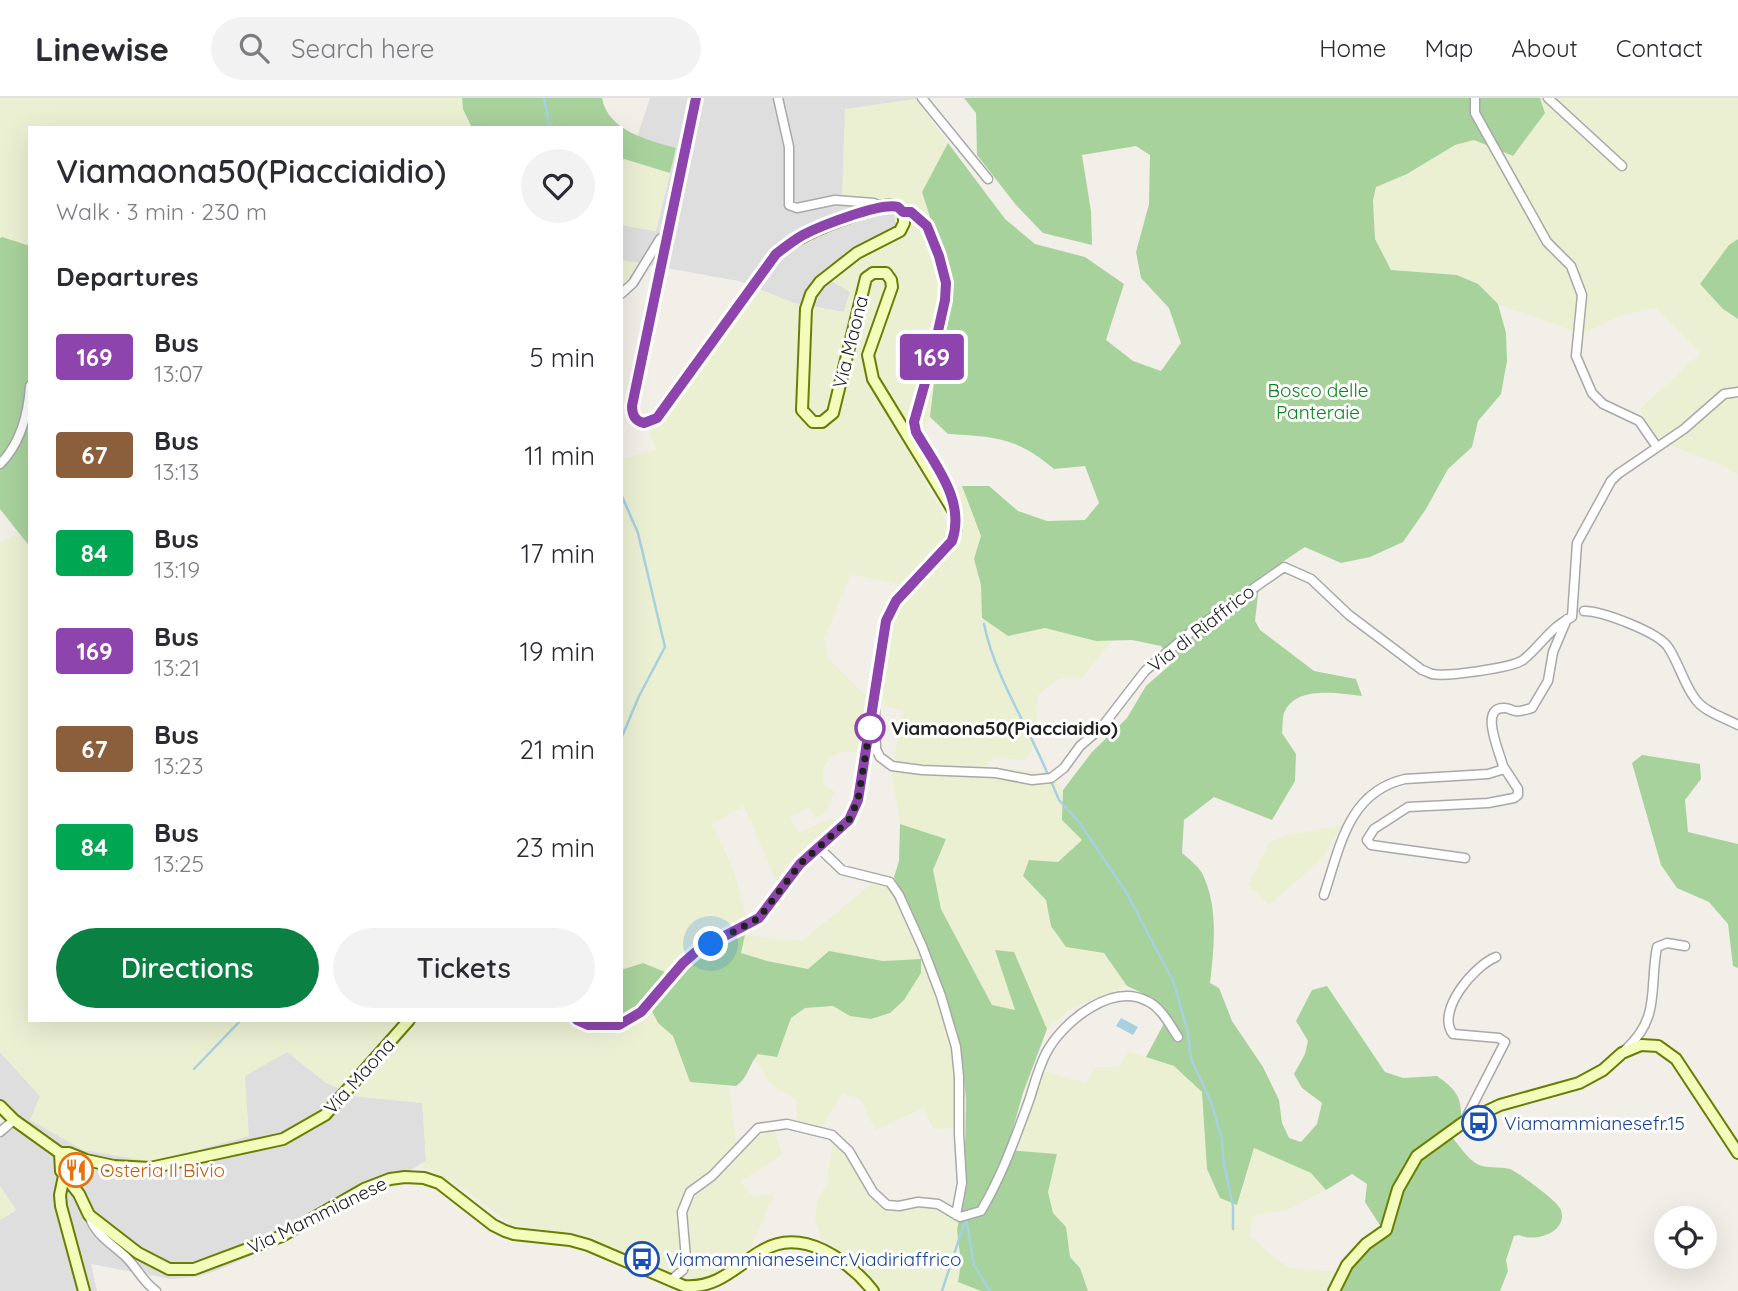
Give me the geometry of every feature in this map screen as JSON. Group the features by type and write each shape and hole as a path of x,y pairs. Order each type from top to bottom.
{"main road":[{"path":"696,98 632,406 635,417 644,423 657,418 776,254 805,234 878,207 894,206 903,212"},
{"name":"Via Maona","path":"903,212 904,222 900,231 857,253 820,282 811,293 806,309 802,411 813,422 822,422 833,413 866,278 881,271 891,280 892,287 869,355 873,379 956,515"},
{"path":"581,1022 588,1025 619,1025 641,1012 683,963 698,950 759,918 800,864 849,820 855,810 886,621 896,601 952,541 956,529 956,515"},
{"name":"Via Maona","path":"60,1153 69,1153 107,1165 149,1168 283,1139 325,1115 408,1022"},
{"path":"1334,1291 1347,1265 1366,1244 1387,1230 1398,1189 1417,1156 1464,1122 1500,1105 1579,1083 1604,1070 1622,1053 1641,1045 1658,1046 1676,1059 1738,1153"},
{"path":"0,1106 14,1120 60,1153"},
{"name":"Via Mammianese","path":"60,1153 60,1166 64,1176 79,1194 89,1215 138,1253 169,1269 194,1269 282,1236 376,1183 414,1177 432,1180 444,1186 493,1225 505,1231 588,1245 670,1281 696,1288 715,1283 778,1243 793,1241 806,1242 834,1255 860,1275 873,1291"},
{"path":"64,1176 60,1200 85,1291"}],"street":[{"path":"778,98 789,147 789,205 797,208 835,200 874,203 878,207"},
{"path":"922,98 988,179"},
{"path":"1475,98 1475,113 1547,242 1571,266 1581,295 1576,356 1592,393 1603,404 1639,421 1657,447"},
{"path":"1548,98 1622,166"},
{"path":"903,212 911,212 927,226 946,283 945,300 914,422 916,432 951,492 956,515"},
{"path":"623,292 633,283 660,239 667,235"},
{"path":"1465,858 1371,845 1367,839 1374,829 1408,807 1488,803 1517,795 1518,789 1503,766 1491,716 1504,707 1518,712 1532,708 1548,681 1553,653 1569,618 1574,555 1581,535 1611,481 1618,474 1684,429 1724,394 1738,392"},
{"path":"0,464 11,453 20,436 28,396"},
{"name":"Via di Riaffrico","path":"874,707 876,749 880,757 892,766 904,769 996,773 1032,780 1051,778 1064,768 1080,746 1101,728 1146,671 1191,632 1284,567 1311,579 1377,638 1422,670 1433,674 1509,666 1523,660 1543,637 1569,618"},
{"path":"1569,618 1593,606"},
{"path":"1584,611 1596,611 1615,618 1666,643 1696,701 1738,725"},
{"path":"1324,895 1352,816 1371,795 1393,782 1488,774 1500,770 1503,766"},
{"path":"818,847 842,870 890,882 899,895 922,946 941,996 957,1047 960,1077 962,1184 956,1215"},
{"path":"1622,1053 1645,1027 1652,1006 1657,947 1667,943 1685,946"},
{"path":"1464,1122 1505,1042 1499,1038 1453,1034 1448,1024 1454,999 1469,978 1480,966 1496,957"},
{"path":"670,1281 683,1270 686,1258 682,1212 690,1192 712,1176 758,1128 787,1124 832,1135 849,1151 873,1192 887,1205 899,1206 918,1202 938,1205 960,1217 981,1211 987,1201 1008,1156 1047,1050 1066,1025 1099,1003 1116,998 1135,997 1149,1001 1161,1012 1178,1037"},
{"path":"0,1132 14,1120"},
{"path":"89,1215 101,1237 125,1257 148,1288 156,1291"}],"shaded area":[{"path":"650,98 924,98 845,110 892,202 899,240 866,252 830,280 851,292 844,312 793,303 739,281 623,260 623,225 656,231 676,149 637,137"},
{"path":"287,1051 325,1082 354,1096 423,1103 426,1161 294,1237 196,1277 170,1279 91,1264 97,1291 0,1291 0,1220 16,1210 0,1186 0,1126 10,1120 0,1110 0,1052 40,1096 245,1076"}],"green space":[{"path":"0,98 462,98 463,109 471,126 28,126 28,245 0,238"},
{"path":"462,98 602,98 612,119 621,126 471,126 463,109"},
{"name":"Bosco delle Panteraie","path":"964,98 1540,98 1545,113 1513,156 1474,140 1455,145 1407,174 1376,187 1373,200 1375,239 1391,270 1457,275 1478,284 1498,304 1506,333 1507,361 1501,394 1478,421 1472,447 1448,469 1426,509 1403,542 1370,557 1341,563 1305,547 1260,577 1255,621 1260,630 1314,671 1356,679 1362,696 1309,694 1299,697 1285,711 1282,733 1296,754 1295,781 1272,820 1214,797 1184,820 1182,853 1202,873 1211,900 1214,942 1210,983 1219,988 1232,1021 1263,1067 1279,1100 1282,1123 1289,1138 1301,1142 1317,1124 1322,1103 1302,1088 1294,1074 1305,1054 1308,1041 1296,1021 1312,990 1327,986 1385,1072 1403,1078 1437,1076 1453,1089 1459,1099 1461,1119 1412,1157 1381,1227 1365,1202 1367,1184 1352,1174 1326,1190 1311,1173 1254,1148 1237,1205 1220,1198 1207,1169 1202,1092 1174,1066 1146,1057 1169,1014 1153,998 1127,986 1104,953 1066,947 1051,926 1046,900 1023,876 1029,860 1058,862 1082,840 1062,820 1063,790 1092,752 1127,718 1146,686 1171,664 1161,646 1132,640 1096,641 1045,628 1008,636 982,618 981,585 974,559 981,536 962,486 989,486 1018,511 1047,521 1085,520 1099,503 1085,466 1054,469 1028,450 1005,441 948,434 930,417 952,286 922,192 948,143 1005,219 1035,244 1085,257 1124,284 1106,340 1133,361 1161,371 1181,343 1169,308 1141,278 1136,252 1149,204 1150,155 1136,146 1082,155 1091,211 1092,245 1043,233 1016,205 977,155 976,113"},
{"path":"1540,98 1738,98 1738,239 1729,245 1723,309 1738,319 1738,475 1722,465 1659,441 1639,410 1700,353 1656,308 1621,315 1583,334 1498,304 1478,284 1457,275 1391,270 1375,239 1373,200 1376,187 1407,174 1455,145 1474,140 1513,155 1545,113"},
{"path":"915,99 948,143 922,192 952,286 930,417 915,464 943,514 949,532 903,585 851,574 825,638 828,658 866,696 857,752 840,752 823,768 823,783 835,792 826,812 814,818 809,807 790,817 798,833 832,818 835,825 810,843 788,864 776,882 744,806 712,824 733,868 747,920 701,940 665,972 643,963 623,969 623,458 657,450 649,433 657,429 688,390 758,289 793,303 844,312 850,292 830,280 866,252 899,240 892,203 842,197 845,109"},
{"path":"623,127 642,137 676,148 670,173 623,159"},
{"path":"623,159 670,173 655,231 623,225"},
{"path":"0,238 28,245 28,544 0,509"},
{"path":"1738,239 1738,319 1723,309 1700,284 1729,245"},
{"path":"623,260 640,263 623,284"},
{"path":"962,486 981,537 974,559 981,585 982,618 1008,636 1045,628 1096,641 1112,641 1082,678 1059,678 1038,695 1035,744 1026,760 992,758 986,767 1050,773 1063,790 1062,820 1082,839 1058,862 1023,877 1046,900 1051,926 1104,953 1127,986 1072,1008 1047,1029 1014,953 995,950 1015,1011 992,1005 941,909 933,870 946,839 900,824 892,775 902,710 879,705 891,625 900,605 961,533 961,517 954,489"},
{"path":"17,533 28,545 28,1022 400,1022 343,1091 325,1082 287,1052 245,1076 249,1136 153,1162 83,1150 30,1120 40,1096 0,1052 0,543"},
{"path":"1642,755 1700,764 1701,779 1685,800 1688,832 1738,844 1738,968 1733,966 1728,924 1709,902 1677,888 1661,865 1632,763"},
{"path":"900,824 946,839 933,870 941,909 992,1005 1015,1010 995,950 1014,952 1047,1029 1023,1093 1007,1150 1057,1154 1048,1192 1053,1213 1066,1227 1070,1257 1080,1268 1088,1291 981,1291 958,1282 961,1263 957,1230 964,1194 966,1100 962,1059 957,1032 943,990 912,911 894,877 899,861"},
{"path":"1342,825 1324,857 1269,905 1248,885 1269,843 1286,835"},
{"path":"875,881 892,886 924,959 952,1045 955,1091 953,1128 933,1129 924,1108 875,1130 860,1099 843,1093 821,1128 797,1124 796,1100 770,1084 754,1058 758,1054 777,1057 791,1017 805,1008 833,1006 850,1016 920,959 883,961 829,951 808,969 741,953 745,935 802,941"},
{"path":"745,935 741,953 767,961 808,969 829,951 883,961 921,959 921,973 904,1000 890,1013 871,1019 850,1016 833,1006 805,1008 791,1018 777,1057 758,1054 744,1079 736,1086 690,1082 673,1036 658,1023 652,1011 635,1009 623,1015 623,969 643,963 665,972"},
{"path":"652,1011 658,1023 673,1036 690,1082 729,1086 736,1141 754,1127 773,1123 782,1155 741,1181 750,1195 774,1194 752,1246 739,1261 714,1276 695,1280 665,1275 578,1236 512,1225 466,1191 420,1164 426,1161 422,1103 354,1096 414,1022 565,1022 602,1031 624,1029"},
{"path":"1128,1052 1174,1065 1202,1092 1207,1169 1238,1205 1254,1148 1311,1173 1326,1190 1289,1209 1254,1216 1249,1236 1289,1268 1338,1272 1331,1291 1088,1291 1080,1268 1070,1257 1066,1227 1053,1213 1048,1192 1057,1154 1007,1151 1033,1068 1086,1083 1096,1067 1118,1067"},
{"path":"1451,1136 1477,1164 1510,1169 1546,1194 1561,1210 1560,1224 1549,1234 1542,1236 1514,1236 1506,1260 1508,1271 1500,1291 1339,1291 1357,1259 1382,1241 1393,1224 1405,1184 1423,1159"},
{"path":"833,1143 852,1161 872,1197 891,1212 912,1206 938,1209 959,1222 957,1230 961,1263 958,1281 981,1291 878,1291 858,1266 821,1239 815,1218 817,1200 826,1185"},
{"path":"0,1186 16,1210 0,1220"}],"water":[{"path":"1121,1018 1138,1027 1133,1035 1116,1026"}],"waterway":[{"path":"544,98 550,126"},
{"path":"623,499 638,533 665,647 639,696 623,734"},
{"path":"984,624 1004,682 1048,775"},
{"path":"1051,781 1059,800 1079,822 1126,892 1173,981 1188,1032 1191,1059 1211,1102 1222,1140 1224,1165 1233,1206 1233,1229"},
{"path":"194,1069 239,1022"},
{"path":"966,1218 974,1265 990,1291"},
{"path":"942,1291 965,1221"}],"bus line":[{"name":"169","path":"581,1022 588,1025 619,1025 641,1012 683,963 698,950 759,918 800,864 849,820 858,800 886,621 896,601 952,541 956,529 951,492 916,432 914,422 932,358 945,300 946,283 927,226 919,217 911,212 903,212 898,207 878,207 805,234 776,254 657,418 644,423 633,415 632,406 696,98"}],"place":[{"name":"Viamaona50(Piacciaidio)","path":"870,728"},
{"name":"Viamammianesefr.15","path":"1479,1123"},
{"name":"Osteria Il Bivio","path":"76,1170"},
{"name":"Viamammianeseincr.Viadiriaffrico","path":"642,1259"}],"route":[{"path":"711,944 759,918 800,864 849,820 858,800 870,728"}]}
